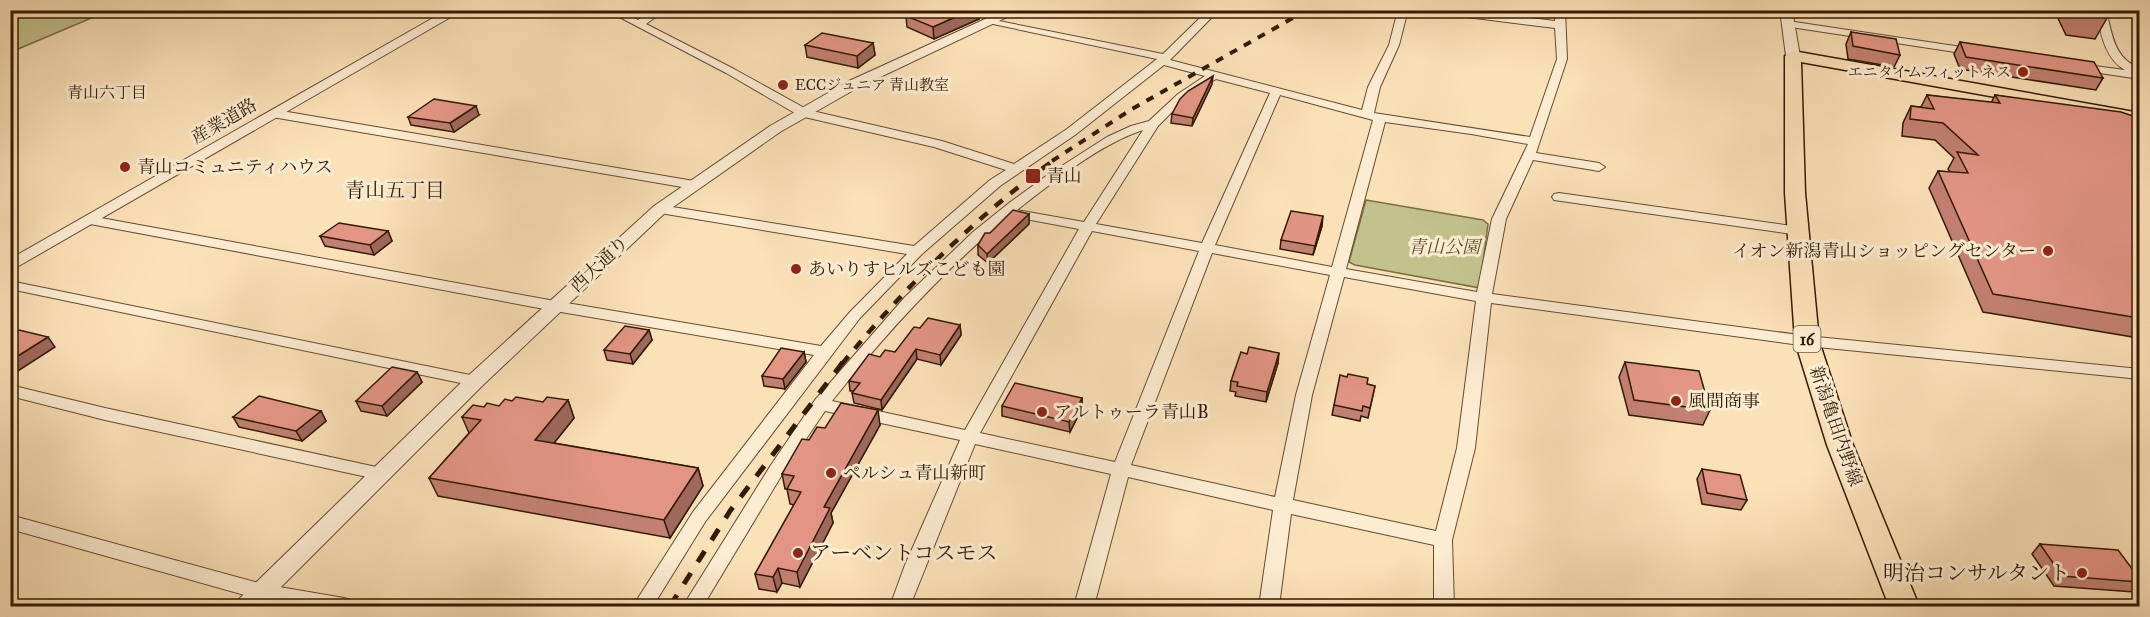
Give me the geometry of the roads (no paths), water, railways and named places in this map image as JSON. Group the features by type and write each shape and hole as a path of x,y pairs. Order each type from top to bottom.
{"main road":[{"path":"1793,57 2139,118"},
{"path":"1793,57 2139,124"},
{"name":"新潟亀田内野線","path":"1793,57 1796,193 1807,341 1840,445 1904,606"}],"street":[{"name":"産業道路","path":"10,266 457,10"},
{"path":"611,10 730,71 804,113 938,144 1016,169"},
{"path":"638,24 660,10"},
{"name":"西大通り","path":"247,606 476,381 660,209 775,129 854,84 1016,10"},
{"path":"643,606 699,517 824,352 855,315 918,251 995,183 1071,132 1164,59 1214,10"},
{"path":"1269,606 1282,505 1305,393 1332,299 1374,116 1374,87 1395,45 1403,10"},
{"path":"1435,10 1559,25"},
{"path":"1444,606 1443,540 1466,448 1486,282 1499,219 1531,149 1562,59 1560,10"},
{"path":"2102,10 2115,59 2122,66 2139,72"},
{"path":"1793,57 1787,17 1987,54"},
{"path":"993,21 1164,59 1276,92 1374,116 1471,130 1599,167"},
{"path":"2069,66 2139,76"},
{"path":"900,606 970,436 1089,226 1153,124 1182,96 1214,75"},
{"path":"1084,606 1121,470 1207,248 1276,92"},
{"path":"276,114 694,185"},
{"path":"693,606 777,469 821,404 853,363 916,294 951,260 1055,175 1134,127 1153,124"},
{"path":"1559,197 1799,231"},
{"path":"660,209 918,251"},
{"path":"1008,212 1485,298 1807,341 2139,374"},
{"path":"90,220 555,306 824,352"},
{"path":"10,285 476,381"},
{"path":"10,390 105,414 381,474"},
{"path":"821,404 1443,540"},
{"path":"10,522 262,592 344,606"}],"railway":[{"path":"1052,161 1132,109 1307,10"},
{"path":"842,364 890,308 942,255 996,206 1054,160"},
{"path":"670,606 730,511 843,362"}],"place":[{"name":"エニタイムフィットネス","path":"2023,72"},
{"name":"ECCジュニア 青山教室","path":"783,85"},
{"name":"青山コミュニティハウス","path":"125,167"},
{"name":"青山","path":"1033,176"},
{"name":"イオン新潟青山ショッピングセンター","path":"2048,251"},
{"name":"あいりすヒルズこども園","path":"796,269"},
{"name":"風間商事","path":"1676,401"},
{"name":"アルトゥーラ青山B","path":"1042,412"},
{"name":"ペルシュ青山新町","path":"831,473"},
{"name":"アーベントコスモス","path":"798,553"},
{"name":"明治コンサルタント","path":"2082,573"}],"district":[{"name":"青山六丁目","path":"107,92"},
{"name":"青山五丁目","path":"395,190"}],"park label":[{"name":"青山公園","path":"1444,247"}]}
